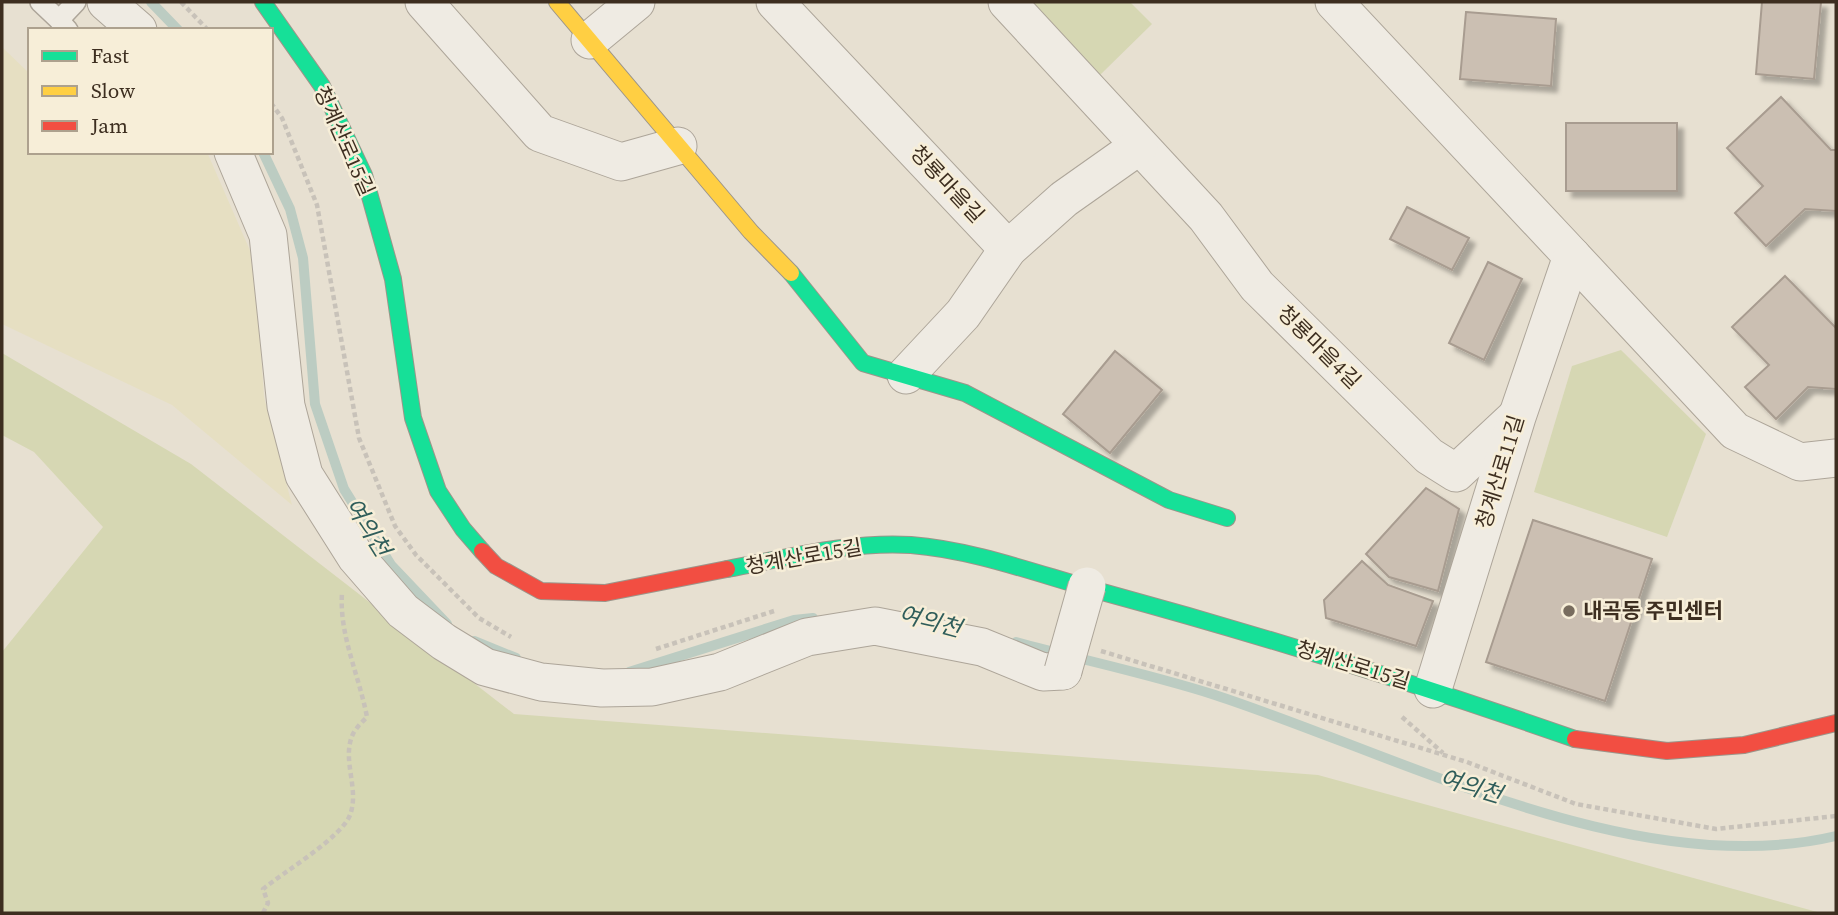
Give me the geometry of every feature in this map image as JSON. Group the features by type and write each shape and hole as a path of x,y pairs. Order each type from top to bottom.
{"street":[{"path":"106,2 136,28"},
{"name":"청계산로15길","path":"262,2 321,86 364,175 393,279 413,418 438,491 463,529 496,566 541,591 605,593 826,550 910,544 967,555 1087,586 1433,689 1576,738 1667,751 1744,745 1813,731 1836,723"},
{"path":"424,2 540,133 621,162 678,146"},
{"path":"557,2 751,232 806,288 863,363 965,393 1077,449 1169,500 1227,518"},
{"path":"590,40 636,2"},
{"name":"청룡마을길","path":"775,2 1008,249"},
{"name":"청룡마을4길","path":"1007,2 1206,217 1257,286 1429,456 1456,473 1517,417"},
{"path":"1334,2 1735,431 1800,462 1836,458"},
{"path":"906,375 963,314 1008,249 1064,199 1139,146"},
{"path":"234,154 268,235 286,406 304,475 356,557 403,611 444,642 485,667 541,682 602,688 652,687 720,672 807,637 875,626 982,647 1043,672 1063,671 1087,586"},
{"name":"청계산로11길","path":"1433,689 1517,417 1572,256"}],"lane":[{"path":"40,2 63,25 76,2"}],"path":[{"path":"180,2 206,28"},
{"path":"263,913 268,903 263,889 294,864 320,849 350,816 354,779 348,755 353,734 367,717 359,676 340,618 342,583"}],"shaded area":[{"path":"2,47 28,72 28,154 208,154 255,262 264,397 292,505 172,405 2,324"}],"green space":[{"path":"1029,2 1130,2 1152,24 1100,75"},
{"path":"1621,350 1706,434 1667,537 1534,492 1572,366"},
{"path":"2,353 191,464 514,714 1318,775 1821,913 2,913 2,652 103,527 34,452 2,435"}],"building":[{"path":"1762,2 1821,2 1814,79 1756,74"},
{"path":"1466,12 1556,19 1551,86 1460,79"},
{"path":"1781,97 1831,150 1836,150 1836,211 1805,209 1766,246 1735,213 1763,186 1727,148"},
{"path":"1566,123 1677,123 1677,191 1566,191"},
{"path":"1407,207 1469,238 1452,270 1390,239"},
{"path":"1488,262 1522,279 1484,360 1449,343"},
{"path":"1785,276 1836,328 1836,389 1808,387 1776,419 1745,387 1769,365 1732,327"},
{"path":"1115,351 1162,390 1110,453 1063,414"},
{"path":"1426,488 1459,509 1438,591 1389,577 1366,554"},
{"name":"내곡동 주민센터","path":"1533,520 1652,559 1605,701 1486,662"},
{"path":"1362,561 1388,585 1433,601 1416,646 1326,618 1324,600"}],"waterway":[{"name":"여의천","path":"151,2 176,28"},
{"name":"여의천","path":"264,154 290,209 303,258 315,404 344,489 391,565 447,624"},
{"name":"여의천","path":"629,672 794,620 813,618"},
{"name":"여의천","path":"474,641 516,658"},
{"name":"여의천","path":"1016,642 1215,695 1441,779 1521,806 1602,828 1682,842 1760,846 1836,836"}],"traffic: fast":[{"path":"263,2 322,86 364,175 393,279 413,418 438,491 463,529 482,551"},
{"path":"791,273 863,363 965,393 1169,500 1227,518"},
{"path":"727,569 819,551 888,544 960,552 1283,644 1575,739"}],"traffic: slow":[{"path":"557,2 751,232 791,273"}],"traffic: jam":[{"path":"482,551 496,566 541,591 605,593 727,569"},
{"path":"1575,739 1667,751 1744,745 1836,723"}],"place":[{"name":"내곡동 주민센터","path":"1569,611"}]}
